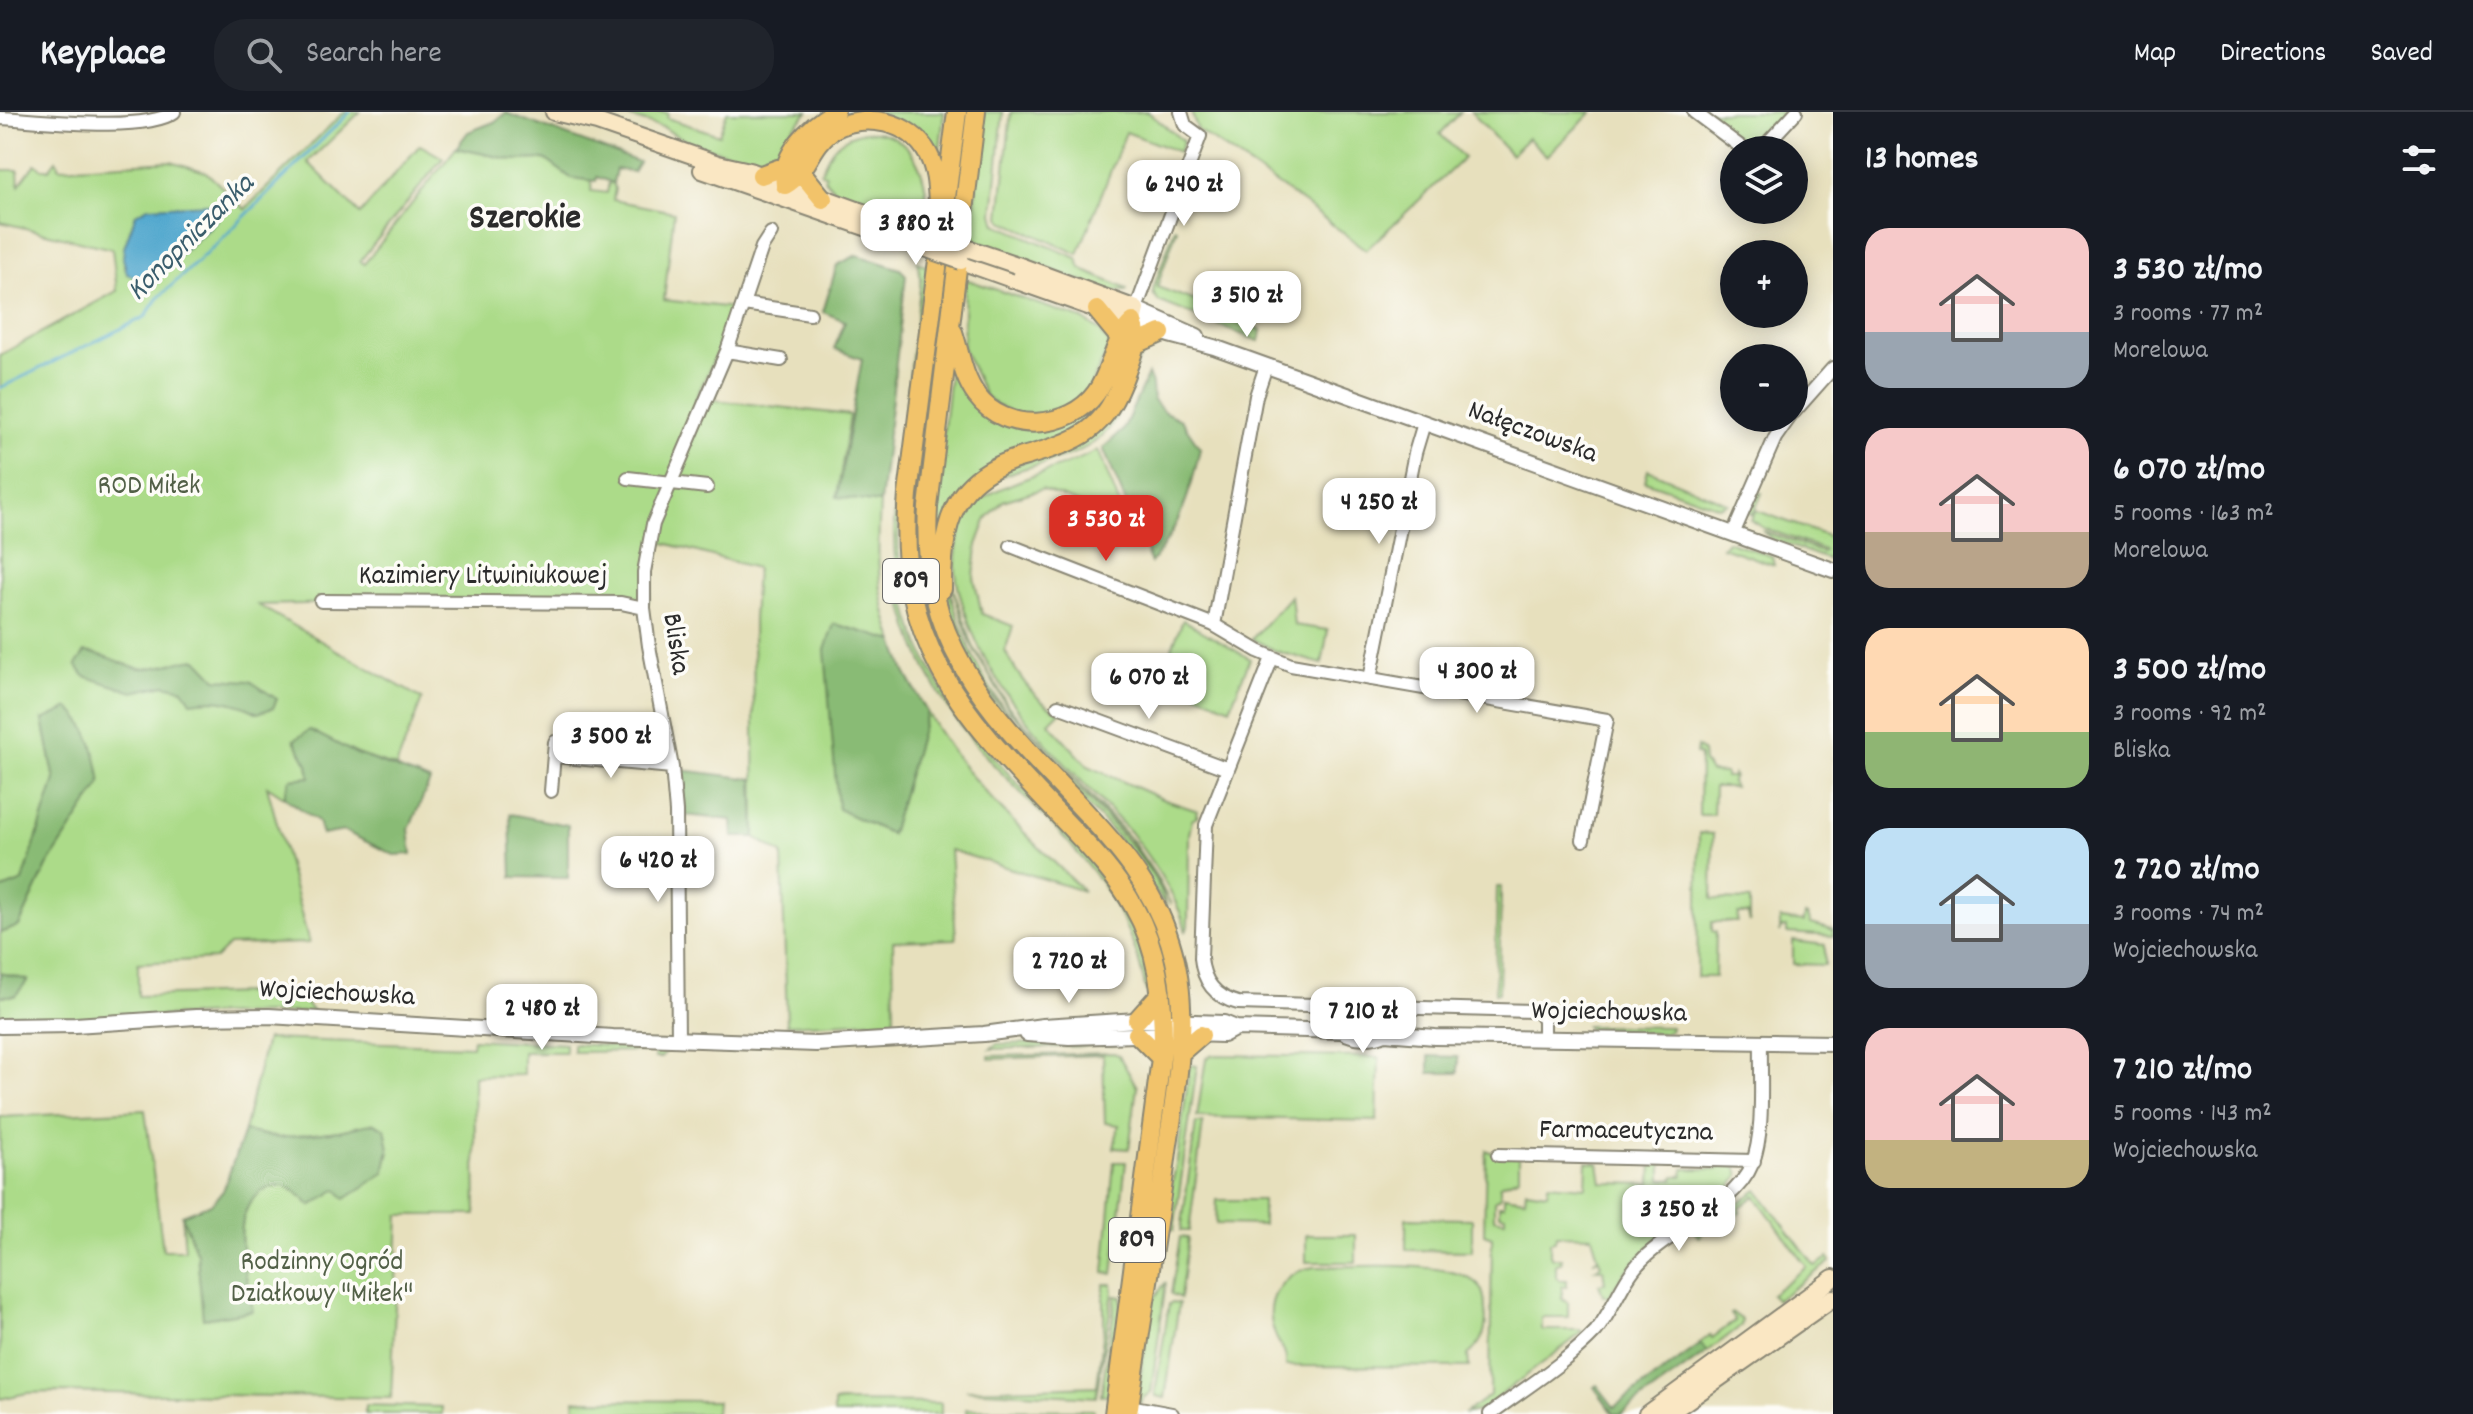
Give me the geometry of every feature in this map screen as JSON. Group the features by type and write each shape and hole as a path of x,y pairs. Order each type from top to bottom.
{"main road":[{"path":"788,181 806,134 835,112"},
{"name":"809","path":"957,112 907,518 909,567 917,612 938,666 970,717 1096,854 1125,891 1149,940 1161,993 1179,1033"},
{"name":"809","path":"976,112 927,527 930,570 941,619 958,660 983,700 1113,841 1147,889 1174,955 1181,992 1157,1232 1123,1411"},
{"name":"Nałęczowska","path":"561,115 593,132 788,181 886,228"},
{"name":"Nałęczowska","path":"561,115 597,122 700,159 761,175"},
{"path":"788,181 813,149 841,125 860,119 892,122 915,137 929,156 937,182 942,228"},
{"path":"761,175 788,181 823,199"},
{"name":"Nałęczowska","path":"823,199 886,228 1134,316"},
{"name":"Nałęczowska","path":"1015,272 1097,310 1134,316"},
{"path":"1097,310 1128,341"},
{"path":"941,619 946,533 964,493 993,468 1073,441 1095,426 1116,397 1134,316"},
{"path":"950,322 964,372 977,397 998,414 1027,423 1063,418 1087,403 1128,341 1161,333"},
{"path":"1161,993 1137,1027 1161,1058"},
{"name":"809","path":"1123,1411 1161,1058 1179,1033"},
{"path":"1647,1414 1833,1278"},
{"path":"1668,1414 1833,1298"}],"street":[{"path":"0,118 115,123 158,119 174,112"},
{"path":"1134,316 1200,136 1185,125 1181,112"},
{"path":"1694,112 1726,136"},
{"path":"1774,136 1796,112"},
{"name":"Bliska","path":"678,1040 676,812 672,767 644,608 644,572 649,541 670,482 727,351 762,247 771,233"},
{"path":"744,304 810,314"},
{"name":"Nałęczowska","path":"1134,316 1161,333 1214,347 1833,570"},
{"name":"Nałęczowska","path":"1134,316 1166,321 1214,347"},
{"path":"727,351 781,360"},
{"path":"1214,625 1256,396 1266,366"},
{"path":"1808,396 1833,368"},
{"path":"1370,679 1415,453 1424,423"},
{"path":"1733,534 1778,432"},
{"path":"628,478 707,487"},
{"path":"1011,546 1214,625 1272,658 1291,665 1607,720 1583,840"},
{"name":"Kazimiery Litwiniukowej","path":"321,601 621,603 644,608"},
{"path":"1272,658 1203,837 1201,958 1204,973 1216,993 1238,1003 1532,1011 1538,1012 1544,1020 1544,1038"},
{"path":"1058,706 1228,769"},
{"path":"551,791 555,742"},
{"path":"554,756 672,767"},
{"name":"Wojciechowska","path":"0,1026 261,1016 678,1040 816,1044 1007,1032 1043,1026 1137,1027 1223,1035 1236,1028"},
{"name":"Wojciechowska","path":"1179,1033 1224,1023 1236,1028 1342,1031 1351,1036 1365,1037 1385,1033 1833,1043"},
{"path":"1490,1414 1579,1347 1597,1329 1639,1262 1728,1196 1745,1179 1754,1161 1759,1129 1761,1043"},
{"name":"Farmaceutyczna","path":"1498,1155 1754,1161"},
{"path":"1123,1411 1172,1414"}],"green space":[{"name":"ROD Miłek","path":"344,112 360,112 308,162 360,214 420,145 443,158 360,261 364,264 456,148 513,160 545,159 571,178 592,180 591,191 607,193 609,182 613,183 613,200 674,212 664,300 734,308 696,398 850,415 837,497 880,503 879,573 894,641 835,624 891,833 927,712 942,737 979,784 1083,891 950,850 956,939 893,941 894,1020 787,1025 782,854 755,837 753,620 756,568 661,542 648,602 618,597 258,605 422,699 396,767 357,754 294,740 308,764 310,778 291,779 284,797 267,786 309,943 229,945 215,959 138,963 138,996 249,993 304,1001 313,1012 0,1020 0,996 27,980 0,973 0,933 19,926 47,866 100,783 43,720 55,780 23,882 0,890 0,355 117,291 112,249 0,222 0,170 18,170 19,185 35,164 49,169 56,160 59,168 171,161 206,172 245,209","holes":["136,214 210,228 149,277 124,267 124,248"]},
{"path":"612,112 668,113 667,118 719,135 727,112 808,112 790,131 777,152 774,150 768,156 755,159 696,144 665,128"},
{"path":"848,112 944,112 939,157 883,115 836,118"},
{"path":"962,112 970,112 927,460 938,626 1101,836 1156,919 1168,971 1153,920 1124,875 1028,771 960,691 931,629 921,596 915,558 915,499"},
{"path":"983,112 1003,112 993,213 996,224 1077,258 1081,268 1126,291 1109,292 972,239"},
{"path":"1011,112 1148,112 1183,141 1179,152 1126,132 1078,254 1000,217"},
{"path":"1191,112 1461,112 1440,134 1464,158 1366,250 1198,130"},
{"path":"1471,112 1592,112 1547,156 1528,138 1511,155"},
{"path":"1694,112 1781,112 1789,120 1774,136 1726,136"},
{"path":"506,113 639,162 633,172 616,169 613,183 597,177 596,181 571,178 545,159 513,160 456,148 468,132 494,122"},
{"path":"864,132 892,136 911,152 918,163 927,203 915,219 837,192 824,179 826,175 821,173 836,145"},
{"path":"1175,228 1157,287 1212,307 1210,312 1261,330 1259,341 1158,301 1153,293 1154,286"},
{"path":"857,255 900,269 906,275 880,503 837,497 862,359 834,349 845,321 823,312 837,265"},
{"path":"917,262 927,266 898,535 901,580 916,635 944,693 962,719 1098,870 1112,890 1137,939 1150,991 1146,991 1137,954 1124,922 1107,893 1067,841 971,739 935,686 909,627 896,564 894,517 921,278"},
{"path":"965,279 1082,319 1102,332 1111,344 1086,395 1054,415 1015,415 986,398 963,348"},
{"path":"952,354 958,374 1024,428 1106,387 1111,389 1085,428 995,461 938,541 933,528"},
{"path":"1139,354 1142,355 1121,408 1102,436 1067,456 991,481 975,493 956,522 949,546 948,572 951,597 965,639 995,696 1031,740 1123,837 1158,885 1166,906 1113,832 1049,767 997,707 970,664 946,591 948,542 960,507 970,492 997,471 1065,450 1096,432 1114,408"},
{"path":"1148,374 1153,400 1163,411 1181,420 1200,448 1183,508 1170,536 1151,563 1103,448 1123,430"},
{"path":"1098,450 1126,521 1042,489 1003,501 987,518 977,545 974,578 982,614 1013,626 1005,651 1015,669 1035,695 1060,712 1049,723 1088,766 1162,799 1198,811 1189,834 1186,932 1178,906 1138,842 1036,731 995,676 963,606 957,581 959,537 965,518 976,503 1005,487"},
{"path":"1648,470 1727,503 1719,507 1645,481"},
{"path":"1756,492 1762,493 1755,510 1833,538 1833,561 1771,539 1763,531 1822,552 1824,550 1764,528 1751,520 1755,511 1751,514 1748,512"},
{"path":"1727,541 1772,556 1774,565 1722,547"},
{"path":"951,583 973,646 1008,706 1133,842 1171,905 1128,838 1009,710 970,642"},
{"path":"1291,595 1294,625 1328,630 1322,664 1276,651 1252,639"},
{"path":"1183,620 1250,659 1230,708 1160,678"},
{"path":"834,624 894,641 905,672 927,712 891,834 838,809 825,650"},
{"path":"85,652 140,668 197,659 216,679 250,681 277,699 273,708 258,713 226,702 191,702 183,689 165,685 133,692 84,676 76,665"},
{"path":"1432,673 1486,683 1478,693 1473,688 1439,683 1435,686"},
{"path":"69,708 88,733 101,783 47,866 19,926 0,933 0,890 23,881 55,780 43,720"},
{"path":"310,730 357,754 430,781 409,829 412,854 394,855 344,831 322,835 318,821 284,797 290,779 310,777 308,764 294,740"},
{"path":"1697,747 1703,752 1710,772 1725,773 1725,777 1734,776 1731,782 1734,787 1714,787 1713,815 1699,815 1700,755 1696,754"},
{"path":"681,770 753,779 755,837 733,837 732,820 685,815"},
{"path":"510,814 568,825 568,878 512,877"},
{"path":"1699,833 1713,834 1712,899 1750,900 1750,923 1748,914 1738,914 1737,922 1712,922 1712,931 1716,932 1715,977 1697,977"},
{"path":"1497,887 1501,887 1499,993 1495,993"},
{"path":"1805,915 1811,924 1833,930 1833,936 1787,933 1787,927 1782,928 1780,933 1780,919 1804,922"},
{"path":"1793,941 1825,945 1825,965 1793,964"},
{"path":"0,973 28,980 15,996 0,996"},
{"path":"1586,1026 1671,1027 1665,1033 1591,1031"},
{"name":"Rodzinny Ogród Działkowy \"Miłek\"","path":"266,1039 472,1046 473,1039 565,1044 565,1052 523,1052 523,1075 474,1076 476,1215 399,1215 391,1398 55,1392 27,1393 0,1399 0,1117 145,1110 163,1250 185,1250 182,1215 197,1254 204,1318 252,1311 243,1263 242,1228 252,1200 264,1190 278,1186 290,1188 311,1206 338,1188 384,1173 389,1150 385,1129 374,1123 339,1131 279,1138 244,1131"},
{"path":"1127,1042 1125,1045 990,1049 997,1044"},
{"path":"573,1044 660,1049 665,1052 661,1058 655,1058 654,1051 573,1052"},
{"path":"1114,1053 1119,1056 1137,1087 1129,1149 1114,1148 1119,1125 1105,1123 1103,1055 989,1059 989,1056"},
{"path":"1212,1055 1379,1057 1377,1121 1197,1117 1206,1058"},
{"path":"1429,1056 1458,1057 1458,1073 1429,1073"},
{"path":"1190,1065 1197,1066 1174,1230 1164,1222 1177,1161"},
{"path":"374,1123 385,1129 389,1149 384,1173 345,1199 337,1189 311,1206 295,1191 278,1186 264,1190 252,1200 245,1213 242,1245 253,1311 203,1319 197,1254 182,1215 211,1204 223,1191 244,1131 279,1138 339,1131"},
{"path":"1196,1123 1203,1123 1189,1231 1181,1231"},
{"path":"1486,1150 1498,1156 1519,1157 1519,1177 1500,1185 1500,1197 1494,1201 1494,1218 1505,1220 1505,1215 1499,1214 1499,1205 1504,1205 1504,1196 1525,1199 1526,1190 1547,1193 1548,1184 1586,1187 1587,1162 1599,1163 1602,1183 1651,1184 1652,1163 1662,1163 1662,1180 1683,1176 1684,1169 1719,1169 1720,1163 1736,1166 1739,1175 1731,1187 1648,1248 1621,1278 1609,1297 1603,1295 1599,1284 1605,1283 1603,1269 1595,1269 1601,1265 1599,1259 1593,1261 1598,1257 1592,1236 1556,1235 1555,1241 1550,1242 1550,1255 1562,1258 1561,1263 1556,1264 1556,1277 1567,1280 1567,1286 1562,1286 1562,1299 1568,1303 1568,1317 1542,1317 1542,1330 1583,1332 1481,1410 1464,1414 1490,1395 1492,1237 1484,1234"},
{"path":"1114,1162 1126,1162 1113,1274 1104,1273"},
{"path":"1757,1190 1815,1266 1828,1258 1830,1262 1777,1300 1771,1294 1807,1267 1755,1196 1739,1208 1741,1212 1723,1224 1727,1218 1724,1214 1700,1230 1702,1234 1699,1237 1695,1233 1697,1227 1724,1208 1728,1216 1733,1212 1731,1208"},
{"path":"1217,1200 1263,1200 1263,1225 1216,1224"},
{"path":"1406,1218 1472,1219 1472,1251 1406,1250"},
{"path":"1306,1235 1356,1235 1356,1262 1306,1262"},
{"path":"1180,1237 1188,1238 1180,1298 1171,1294"},
{"path":"1402,1266 1449,1271 1467,1277 1482,1291 1486,1317 1480,1341 1468,1355 1469,1367 1286,1366 1284,1351 1271,1320 1273,1299 1284,1281 1314,1267"},
{"path":"1166,1282 1151,1392 1140,1403 1137,1399 1152,1301"},
{"path":"1104,1284 1112,1284 1113,1293 1096,1397 966,1390 1097,1386 1104,1328"},
{"path":"1116,1296 1122,1297 1108,1395 1101,1396"},
{"path":"1179,1303 1165,1398 1155,1393 1169,1304"},
{"path":"1733,1313 1742,1320 1741,1326 1707,1352 1699,1343 1710,1335 1712,1338 1735,1321"},
{"path":"1701,1344 1707,1352 1621,1414 1614,1414 1594,1387 1597,1385 1614,1407"},
{"path":"575,1400 717,1401 716,1414 574,1414"},
{"path":"834,1402 941,1403 941,1414 834,1414"},
{"path":"365,1405 442,1407 442,1414 365,1414"},
{"path":"966,1409 1094,1410 1093,1414 966,1414"}],"water":[{"path":"209,204 216,208 218,219 159,272 140,279 127,274 124,248 136,214 148,207"}],"waterway":[{"name":"Konopniczanka","path":"0,388 145,317 157,299 350,112"}],"district":[{"name":"Szerokie","path":"525,220"}]}
